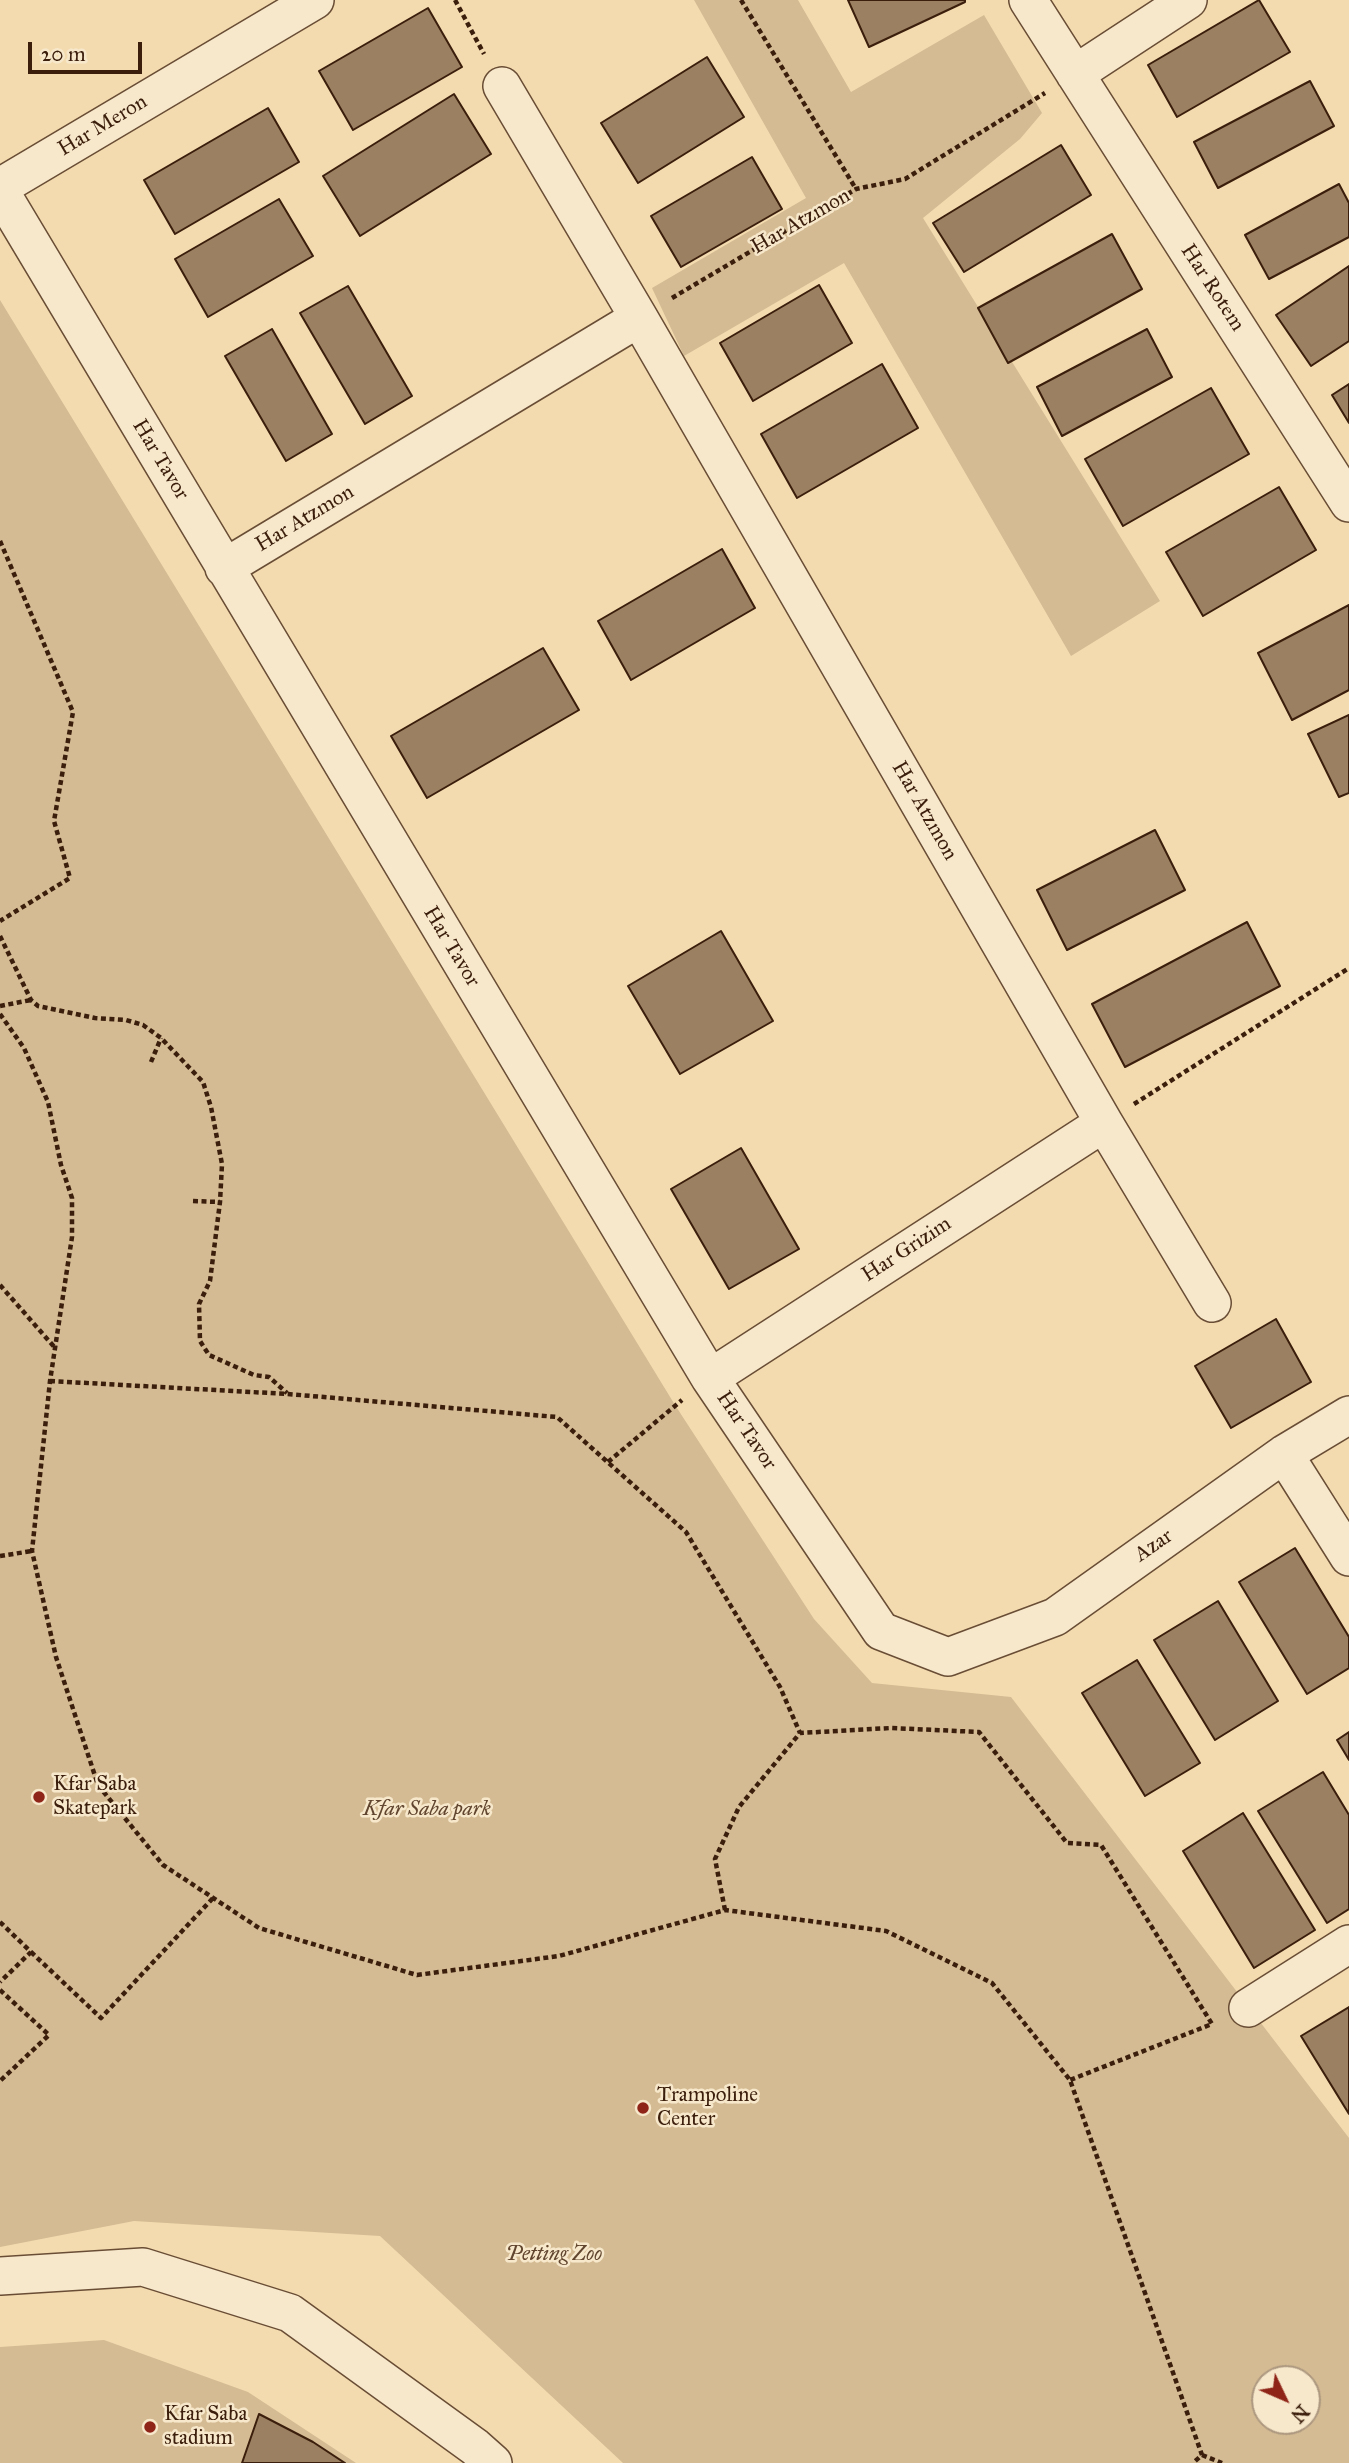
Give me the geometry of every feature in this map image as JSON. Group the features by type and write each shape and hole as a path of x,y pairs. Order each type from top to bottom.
{"street":[{"name":"Har Meron","path":"0,189 315,0"},
{"name":"Har Rotem","path":"1028,0 1349,503"},
{"path":"1075,74 1188,0"},
{"name":"Har Atzmon","path":"502,86 1104,1123 1212,1303"},
{"name":"Har Tavor","path":"0,189 223,568 710,1378 881,1631 948,1657"},
{"name":"Har Atzmon","path":"223,568 639,318"},
{"name":"Har Grizim","path":"710,1378 1104,1123"},
{"name":"Azar","path":"948,1657 1055,1617 1284,1454 1349,1415"},
{"path":"1284,1454 1349,1557"},
{"path":"1248,2008 1349,1944"},
{"path":"0,2276 143,2267 290,2313 475,2447 493,2463"}],"path":[{"path":"455,0 502,86"},
{"path":"741,0 856,189"},
{"name":"Har Atzmon","path":"639,318 856,189 905,179 1075,74"},
{"path":"0,541 73,712 54,821 70,878 0,921"},
{"path":"0,936 31,1000 38,1006 143,1025 161,1038 202,1082 211,1107 222,1164 210,1280 199,1304 200,1341 209,1355 254,1375 269,1377 288,1394"},
{"path":"1104,1123 1349,968"},
{"path":"0,1006 31,1000"},
{"path":"0,1014 24,1048 48,1101 61,1166 72,1198 72,1237 50,1381 32,1551 57,1657 98,1785 163,1865 259,1928 417,1975 559,1956 725,1910 886,1931 992,1983 1070,2080 1202,2455 1222,2463"},
{"path":"151,1062 161,1038"},
{"path":"193,1201 220,1202"},
{"path":"0,1285 55,1349"},
{"path":"608,1462 710,1378"},
{"path":"50,1381 288,1394 557,1417 686,1532 780,1687 800,1733"},
{"path":"0,1556 32,1551"},
{"path":"725,1910 715,1859 738,1807 800,1733 891,1728 979,1732 1067,1843 1101,1845 1212,2024 1070,2080"},
{"path":"0,1922 101,2018 213,1898"},
{"path":"0,1982 31,1952"},
{"path":"0,1990 48,2035 0,2081"},
{"path":"1193,2463 1202,2455"}],"green space":[{"path":"694,0 798,0 851,92 984,15 1042,113 1020,139 923,218 1160,601 1071,656 844,263 684,356 652,288 806,198"},
{"name":"Kfar Saba park","path":"0,300 675,1405 814,1619 872,1683 1011,1697 1349,2138 1349,2463 623,2463 380,2236 134,2221 0,2247"},
{"name":"Kfar Saba stadium","path":"104,2340 248,2392 356,2463 0,2463 0,2347"}],"building":[{"path":"848,0 965,0 965,2 869,47"},
{"path":"1259,0 1290,52 1177,117 1148,65"},
{"path":"428,8 462,67 353,130 319,71"},
{"path":"707,57 744,117 638,183 601,123"},
{"path":"1310,81 1334,126 1218,188 1194,142"},
{"path":"454,94 491,154 360,236 323,176"},
{"path":"268,108 299,162 175,234 144,180"},
{"path":"1061,145 1091,195 964,272 933,223"},
{"path":"752,157 782,209 681,267 651,216"},
{"path":"1339,184 1349,203 1349,237 1269,279 1245,235"},
{"path":"279,199 313,256 208,317 175,259"},
{"path":"1112,234 1142,289 1008,363 978,308"},
{"path":"1349,266 1349,341 1311,366 1276,315"},
{"path":"819,285 852,343 753,401 720,343"},
{"path":"348,286 412,396 365,424 300,313"},
{"path":"272,329 332,434 286,461 225,356"},
{"path":"1147,329 1172,377 1062,436 1037,387"},
{"path":"882,364 918,428 797,498 761,434"},
{"path":"1349,384 1349,423 1332,395"},
{"path":"1211,388 1249,454 1123,526 1085,459"},
{"path":"1279,487 1316,550 1203,616 1166,552"},
{"path":"722,549 755,608 631,680 598,621"},
{"path":"1349,605 1349,690 1292,720 1258,653"},
{"path":"543,648 579,710 427,798 391,736"},
{"path":"1349,715 1349,793 1339,797 1308,734"},
{"path":"1155,830 1185,890 1067,950 1037,890"},
{"path":"1247,922 1280,986 1125,1067 1092,1004"},
{"path":"721,931 773,1021 680,1074 628,986"},
{"path":"741,1148 799,1249 729,1289 671,1189"},
{"path":"1276,1319 1311,1382 1231,1428 1195,1366"},
{"path":"1295,1548 1349,1637 1349,1668 1307,1694 1239,1582"},
{"path":"1218,1601 1278,1701 1215,1740 1154,1640"},
{"path":"1137,1660 1200,1763 1145,1796 1082,1693"},
{"path":"1349,1732 1349,1760 1337,1740"},
{"path":"1323,1772 1349,1815 1349,1909 1327,1923 1258,1811"},
{"path":"1243,1813 1315,1930 1254,1968 1183,1851"},
{"path":"1349,2007 1349,2114 1301,2036"},
{"path":"259,2414 313,2442 345,2463 242,2463"}],"place":[{"name":"Kfar Saba Skatepark","path":"39,1797"},
{"name":"Trampoline Center","path":"643,2108"},
{"name":"Kfar Saba stadium","path":"150,2427"}],"park label":[{"name":"Petting Zoo","path":"554,2255"}]}
